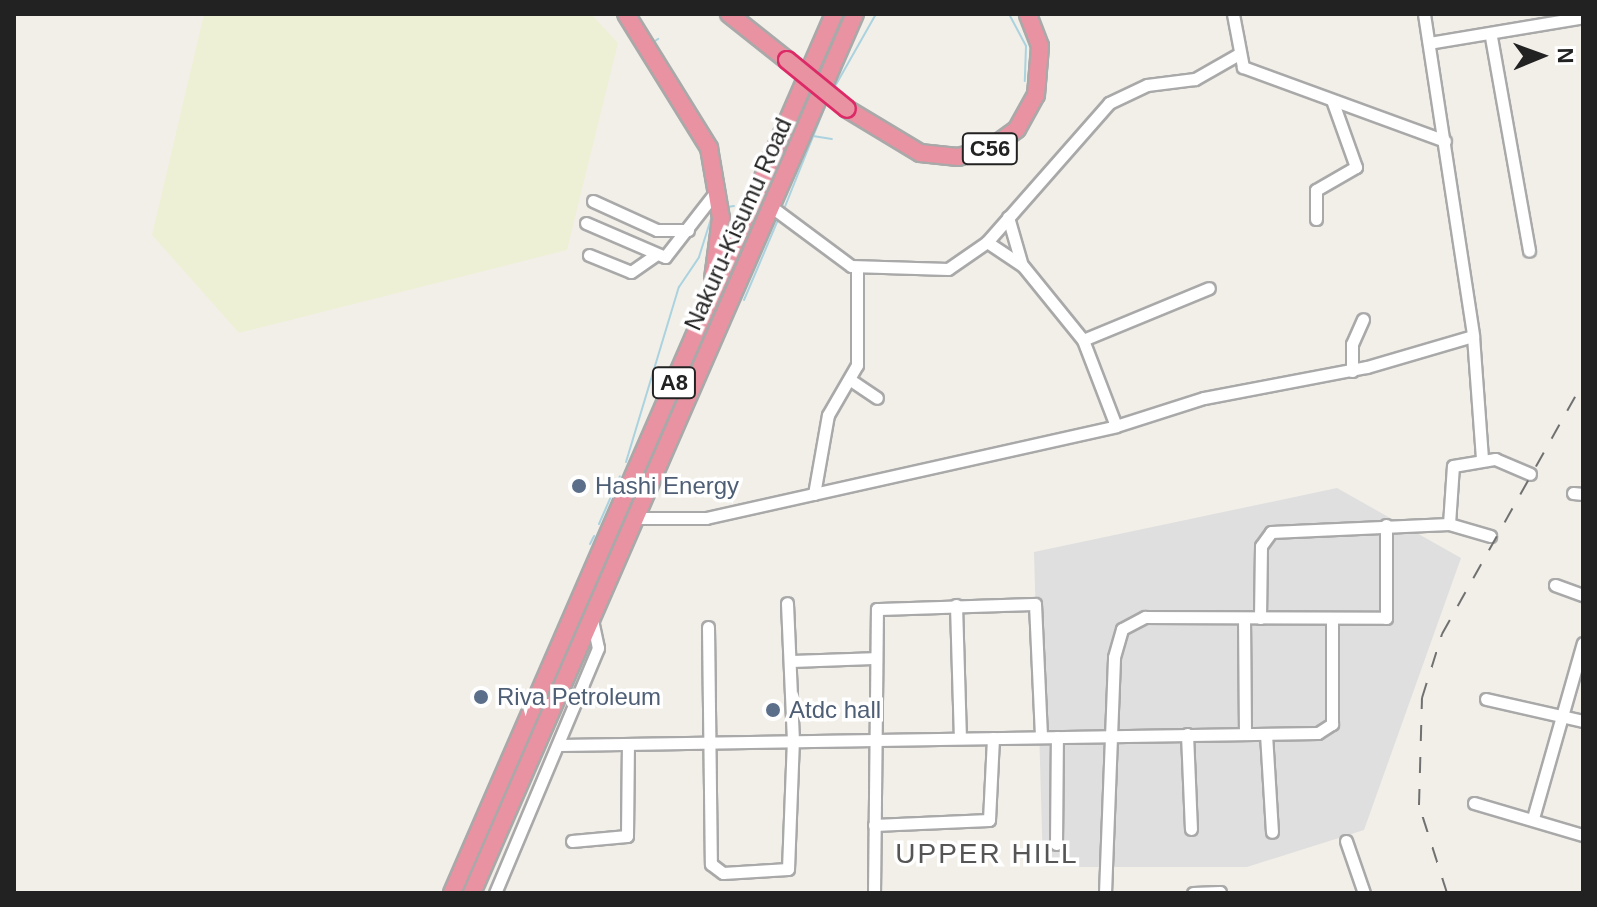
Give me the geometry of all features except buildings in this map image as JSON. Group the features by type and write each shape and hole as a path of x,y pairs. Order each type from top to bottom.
{"highway":[{"path":"626,14 695,115 719,189 720,239 704,315"},
{"name":"C56","path":"729,14 847,109 910,150 945,158 991,148 1017,129 1036,95 1040,46 1028,14"},
{"name":"Nakuru-Kisumu Road","path":"452,893 834,14"},
{"name":"Nakuru-Kisumu Road","path":"477,891 855,14"},
{"path":"842,45 867,14"}],"street":[{"path":"1233,14 1237,55 1255,74 1445,141"},
{"path":"1424,14 1473,336 1482,460"},
{"path":"1429,43 1491,37 1579,18"},
{"path":"1491,37 1529,251"},
{"path":"773,208 857,268 935,271 987,242 1109,103 1147,85 1195,79 1237,55"},
{"path":"1316,219 1316,190 1356,167 1332,100"},
{"path":"589,255 631,272 654,256 673,253 719,189"},
{"path":"593,201 657,230 688,230"},
{"path":"608,231 616,211"},
{"path":"1008,217 1023,266"},
{"path":"586,223 608,231 654,256"},
{"path":"987,242 1023,266 1083,340 1116,426"},
{"path":"814,494 828,415 852,381 857,268"},
{"path":"1083,340 1209,288"},
{"path":"1352,371 1352,344 1363,319"},
{"path":"637,518 678,522 814,494 1116,426 1204,398 1352,371 1473,336"},
{"path":"852,381 877,398"},
{"path":"1092,431 1108,404"},
{"path":"1449,524 1453,466 1482,460 1530,474"},
{"path":"1260,618 1261,546 1271,532 1449,524 1490,536"},
{"path":"1105,893 1114,657 1127,623 1145,617 1388,617 1386,525"},
{"path":"1555,585 1583,595"},
{"path":"708,627 712,743 711,864 732,872 790,866 793,741 787,603"},
{"path":"956,605 960,738"},
{"path":"874,893 873,743 877,609 956,605 1036,606 1041,737"},
{"path":"1244,618 1245,734"},
{"path":"560,745 793,741 873,743 960,738 1318,733 1332,724 1332,618"},
{"path":"495,893 560,745 598,648 592,620"},
{"path":"1533,818 1565,715 1583,643"},
{"path":"790,661 874,658"},
{"path":"1486,699 1583,721"},
{"path":"1187,734 1191,829"},
{"path":"1266,734 1272,832"},
{"path":"1056,844 1057,737"},
{"path":"874,825 989,820 993,738"},
{"path":"572,841 627,836 628,744"},
{"path":"1474,803 1583,835"},
{"path":"1346,841 1364,893"},
{"path":"1193,893 1220,892"}],"shaded area":[{"path":"1337,488 1461,558 1364,830 1247,867 1043,867 1034,552"}],"green space":[{"path":"204,14 591,14 618,43 567,250 239,333 152,235"}],"waterway":[{"path":"834,88 876,14"},
{"path":"1009,14 1026,46 1025,81"},
{"path":"784,209 826,104"},
{"path":"813,136 832,139"},
{"path":"727,207 734,206"},
{"path":"626,462 679,287 699,257 714,209"},
{"path":"744,300 778,220"},
{"path":"599,524 620,476"},
{"path":"590,544 594,536"}],"railway":[{"path":"1447,893 1419,805 1422,698 1442,634 1583,383"}],"place":[{"name":"Hashi Energy","path":"579,486"},
{"name":"Riva Petroleum","path":"481,697"},
{"name":"Atdc hall","path":"773,710"}],"district":[{"name":"UPPER HILL","path":"987,854"}]}
